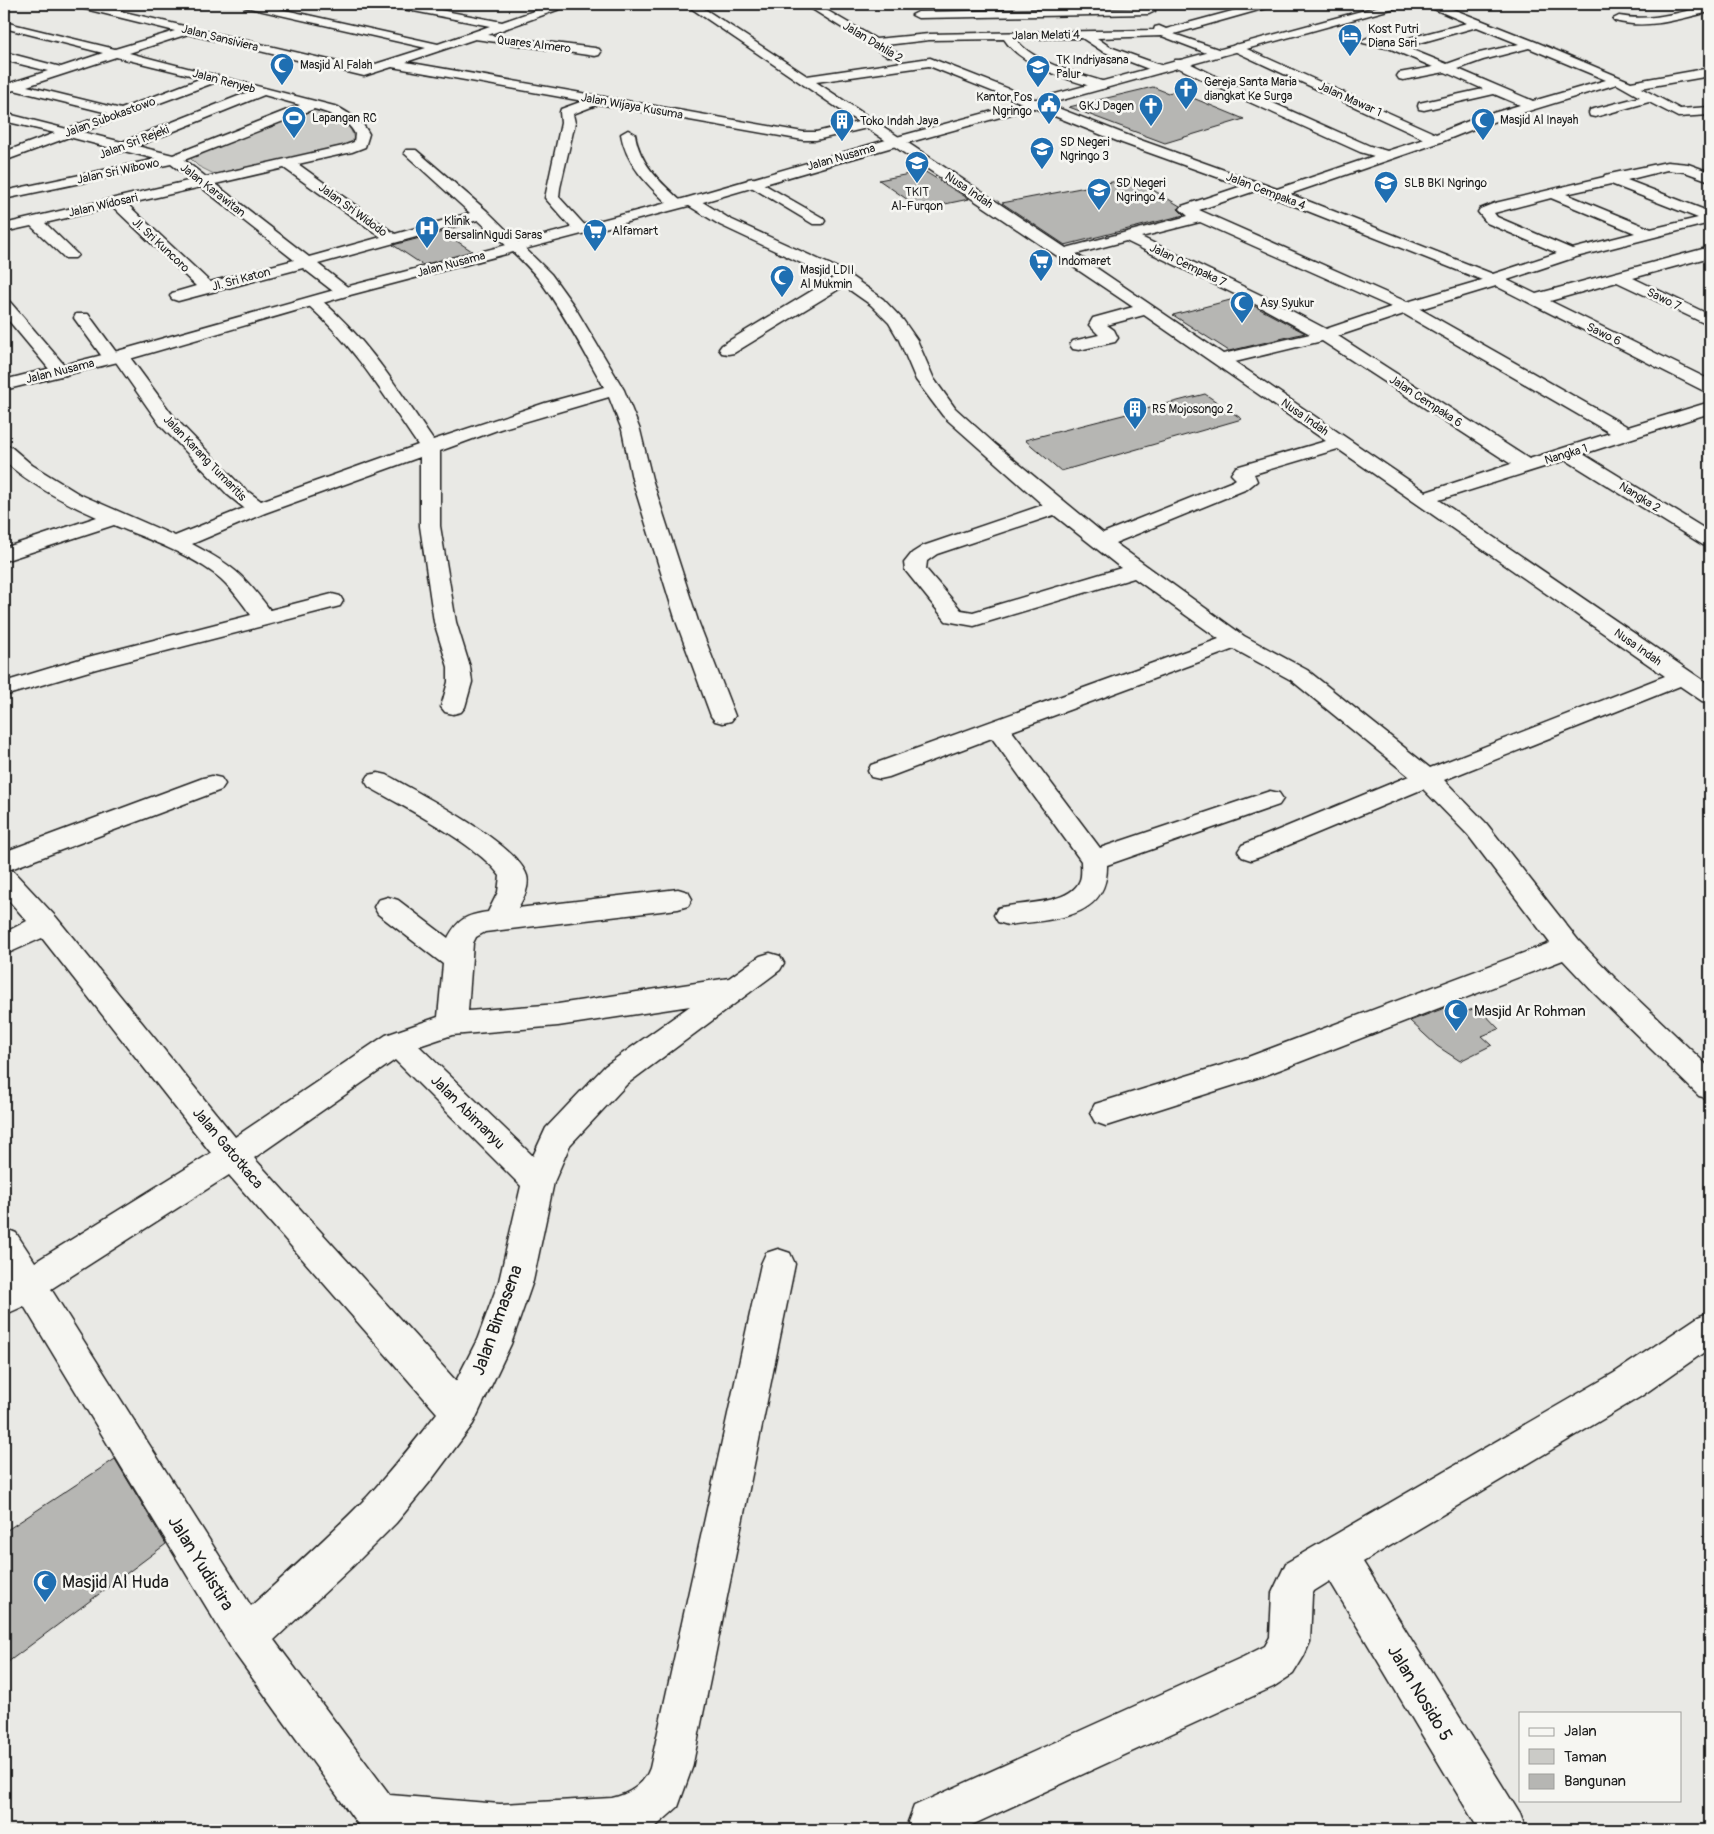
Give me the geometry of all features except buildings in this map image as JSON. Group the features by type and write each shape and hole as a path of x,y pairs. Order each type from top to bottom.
{"street":[{"name":"Jalan Sansiviera","path":"77,4 356,71 374,70 393,64 564,4"},
{"path":"245,4 439,48"},
{"path":"393,4 503,25"},
{"name":"Nusa Indah","path":"690,4 898,141 1146,309 1710,696"},
{"name":"Jalan Dahlia 2","path":"809,4 912,65"},
{"path":"806,80 930,62 932,55 928,37 916,9 1146,7 1221,4"},
{"path":"1164,33 1269,4"},
{"name":"Jalan Nusama","path":"4,385 116,357 344,292 582,230 1398,4"},
{"path":"1431,4 1623,83 1678,113 1710,111"},
{"path":"1676,6 1710,18"},
{"path":"1146,7 1164,33 1217,53"},
{"path":"1619,19 1651,23 1710,9"},
{"path":"1394,46 1479,23"},
{"name":"Jalan Renyeb","path":"4,26 215,78 333,110 352,121 358,126 362,134 360,144 348,149 203,182"},
{"path":"8,87 189,30"},
{"name":"Jalan Melati 4","path":"875,43 928,37 1164,33"},
{"path":"1084,34 1106,49 1159,69"},
{"name":"Quares Almero","path":"472,36 595,52"},
{"path":"1008,36 1010,43 1022,53 1102,85"},
{"path":"1367,41 1394,46 1531,105"},
{"path":"1402,76 1443,68 1532,44"},
{"name":"Jalan Mawar 1","path":"1236,48 1436,138"},
{"path":"7,59 60,70"},
{"name":"Jalan Cempaka 4","path":"930,62 1035,104 1276,194 1494,280"},
{"name":"Jalan Wijaya Kusuma","path":"393,64 810,137 870,123"},
{"path":"1179,64 1366,149 1386,155"},
{"path":"1276,194 1531,105 1623,83 1710,72"},
{"path":"46,75 72,82"},
{"name":"Jalan Subokastowo","path":"4,157 215,78"},
{"path":"8,87 122,113"},
{"path":"1424,106 1494,90"},
{"name":"Jalan Sri Rejeki","path":"104,154 263,91"},
{"path":"135,97 153,101"},
{"path":"1595,113 1650,98"},
{"path":"582,230 552,198 553,188 568,123 566,112 597,100"},
{"name":"Jalan Sri Wibowo","path":"4,194 174,159 312,105"},
{"name":"Jalan Karawitan","path":"4,117 174,159 344,292"},
{"path":"628,134 632,154 659,188 683,202 845,278 877,302 895,320 908,340 925,380 949,412 1057,507 1137,570 1236,641 1299,675 1427,778 1477,829 1568,947 1604,985 1710,1087"},
{"path":"411,153 430,172 482,214 545,277 566,306 615,390 630,430 642,479 688,621 723,716"},
{"name":"Jalan Sri Widodo","path":"287,163 393,239"},
{"path":"1571,254 1492,220 1485,212 1500,206 1610,178 1677,166 1710,177"},
{"path":"4,194 61,170"},
{"path":"1610,178 1710,218"},
{"name":"Jalan Widosari","path":"4,228 203,182"},
{"path":"753,182 818,221"},
{"path":"1255,186 1187,209 1201,217 1406,308 1626,434"},
{"path":"1553,194 1650,234"},
{"name":"Jl. Sri Kuncoro","path":"116,202 207,288"},
{"path":"393,239 482,214"},
{"path":"1063,253 1201,217"},
{"path":"1219,360 1325,335 1571,254 1710,218"},
{"path":"34,221 64,252 70,255"},
{"name":"Jalan Cempaka 7","path":"1129,237 1266,302 1325,335"},
{"name":"Jalan Sri Widodo","path":"304,262 393,239"},
{"path":"1534,300 1710,252"},
{"path":"1692,257 1710,265"},
{"name":"Jl. Sri Katon","path":"178,296 304,262"},
{"path":"728,349 845,278"},
{"name":"Sawo 7","path":"1619,278 1710,321"},
{"name":"Sawo 6","path":"1494,280 1710,387"},
{"path":"314,302 337,322 362,350 430,449 430,526 445,622 459,667 460,682 453,707"},
{"path":"1079,346 1109,338 1108,334 1097,325 1100,322 1146,309"},
{"path":"6,312 60,371"},
{"name":"Jalan Karang Tumaritis","path":"82,318 167,421 235,491 258,509"},
{"name":"Jalan Cempaka 6","path":"1325,335 1527,466"},
{"path":"175,544 258,509 550,406 615,390"},
{"name":"Nangka 1","path":"1423,499 1570,454 1626,434 1707,411"},
{"path":"1101,541 1240,485 1247,481 1247,478 1241,474 1243,471 1341,442"},
{"path":"4,451 14,462 58,492 175,544 224,571 235,581 264,618"},
{"name":"Nangka 2","path":"1570,454 1710,541"},
{"path":"1057,507 930,550 919,557 915,563 916,570 954,616 974,619 1137,570"},
{"path":"4,555 114,518"},
{"path":"4,690 88,664 332,600"},
{"path":"880,771 1236,641"},
{"path":"1251,851 1427,778 1682,677"},
{"path":"998,729 1094,860 1094,879 1087,892 1070,906 1008,914"},
{"path":"378,781 434,814 500,858 513,875 513,886 497,920"},
{"path":"4,862 212,784"},
{"path":"1094,860 1270,799"},
{"name":"Jalan Gatotkaca","path":"4,878 46,924 232,1156 460,1412"},
{"path":"452,1024 459,943 466,930 478,923 678,899"},
{"path":"388,907 457,960"},
{"path":"4,945 46,924"},
{"path":"1106,1114 1255,1067 1568,947"},
{"name":"Jalan Bimasena","path":"247,1637 338,1553 382,1509 416,1470 460,1412 492,1344 516,1280 538,1182 557,1137 616,1075 770,963"},
{"path":"16,1293 232,1156 398,1043 452,1024 558,1015 737,988"},
{"name":"Jalan Abimanyu","path":"398,1043 538,1182"},
{"name":"Jalan Yudistira","path":"4,1243 16,1293 247,1637 383,1823"},
{"path":"383,1823 500,1828 612,1820 638,1814 663,1792 673,1758 778,1264"},
{"path":"930,1822 1258,1672 1279,1660 1290,1642 1292,1593 1300,1577 1627,1385 1710,1328"},
{"name":"Jalan Nosido 5","path":"1337,1556 1504,1830"}],"green space":[{"name":"Lapangan RC","path":"314,110 342,120 351,130 354,145 214,174 198,166 188,156"}],"place":[{"name":"Kost Putri Diana Sari","path":"1350,57"},
{"name":"Masjid Al Falah","path":"282,86"},
{"name":"TK Indriyasana Palur","path":"1038,88"},
{"name":"Gereja Santa Maria diangkat Ke Surga","path":"1186,110"},
{"name":"Kantor Pos Ngringo","path":"1049,125"},
{"name":"GKJ Dagen","path":"1151,127"},
{"name":"Lapangan RC","path":"294,139"},
{"name":"Masjid Al Inayah","path":"1483,141"},
{"name":"Toko Indah Jaya","path":"842,142"},
{"name":"SD Negeri Ngringo 3","path":"1042,170"},
{"name":"TKIT Al-Furqon","path":"917,184"},
{"name":"SLB BKI Ngringo","path":"1386,204"},
{"name":"SD Negeri Ngringo 4","path":"1099,211"},
{"name":"Klinik BersalinNgudi Saras","path":"427,249"},
{"name":"Alfamart","path":"595,252"},
{"name":"Indomaret","path":"1041,282"},
{"name":"Masjid LDII Al Mukmin","path":"782,298"},
{"name":"Asy Syukur","path":"1242,324"},
{"name":"RS Mojosongo 2","path":"1135,430"},
{"name":"Masjid Ar Rohman","path":"1456,1032"},
{"name":"Masjid Al Huda","path":"45,1603"}]}
